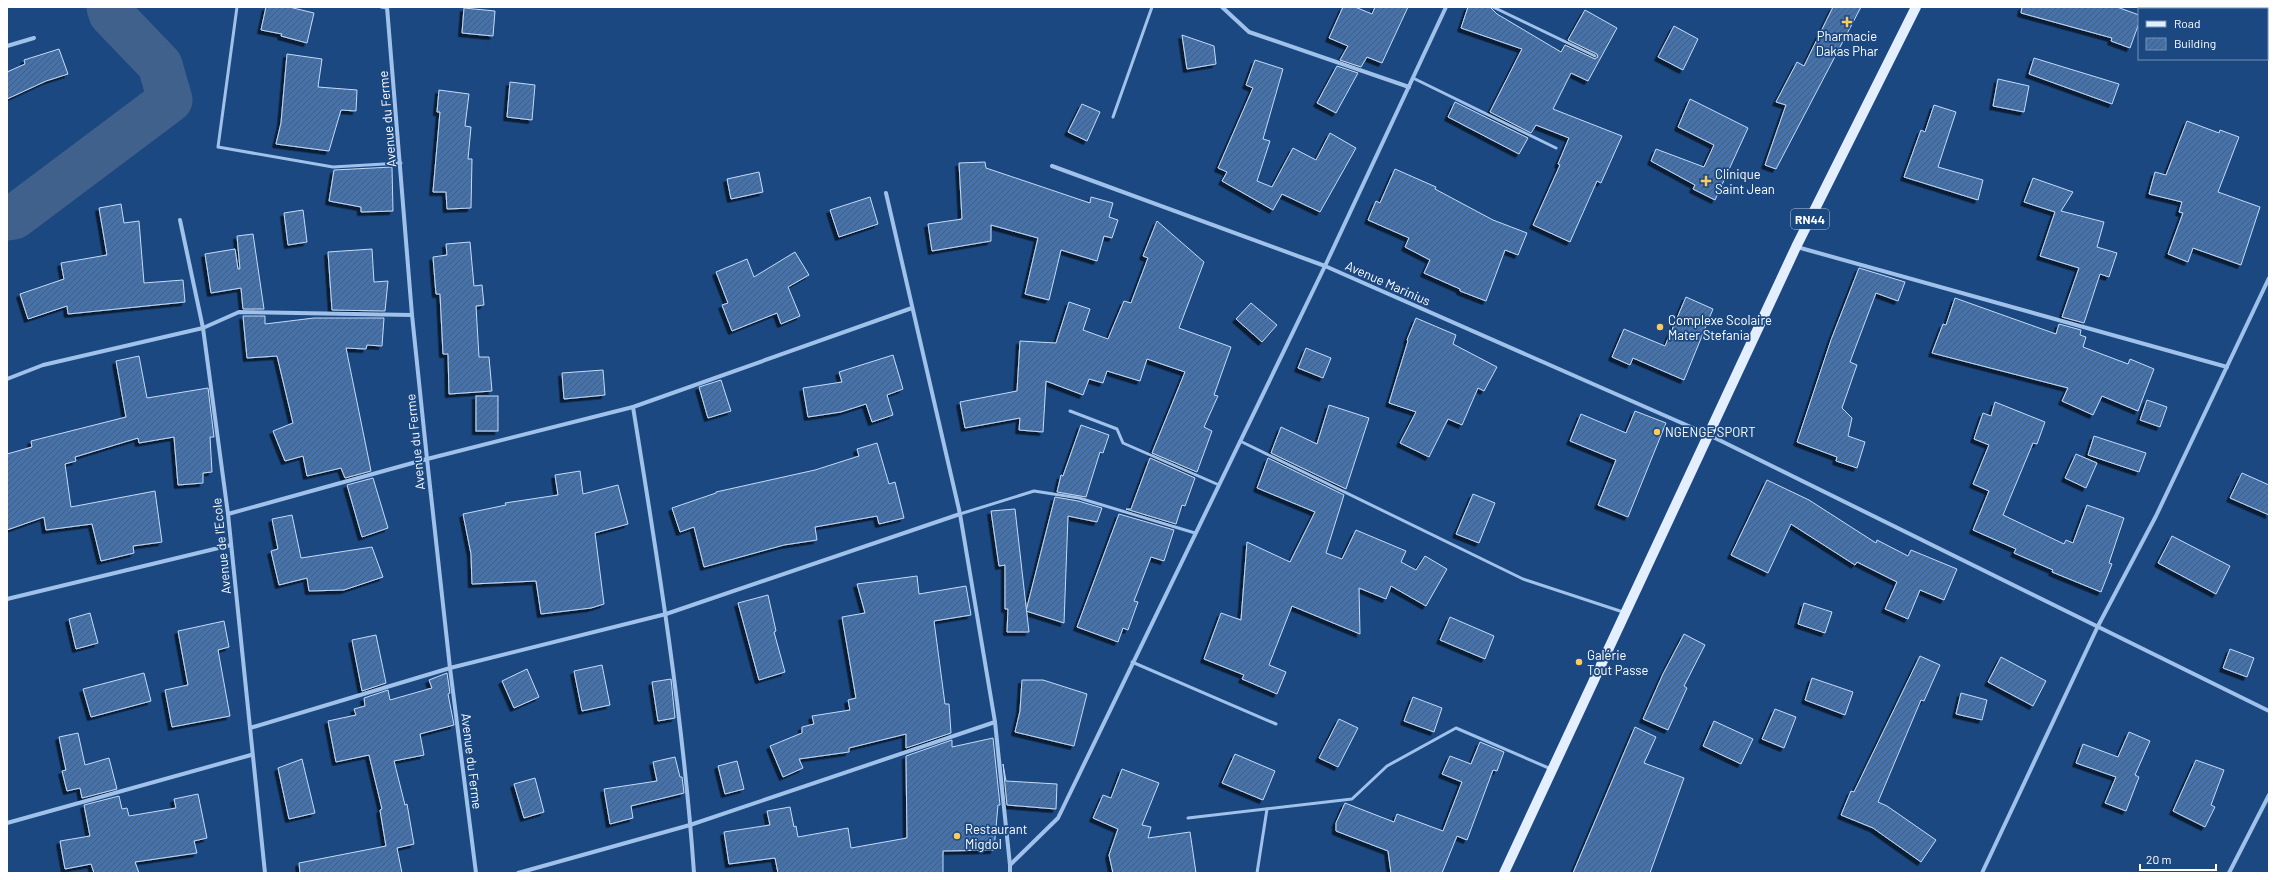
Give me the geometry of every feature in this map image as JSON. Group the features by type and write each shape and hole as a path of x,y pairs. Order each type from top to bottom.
{"main road":[{"name":"RN44","path":"1504,873 1710,435 1796,247 1916,7"}],"street":[{"name":"Avenue du Ferme","path":"387,7 401,163 412,315 450,668 476,873"},
{"path":"1222,7 1249,32 1410,87"},
{"path":"1010,865 1058,818 1132,662 1326,266 1446,7"},
{"path":"7,46 34,38"},
{"name":"Avenue Marinius","path":"1052,166 1326,266 1710,435 2269,711"},
{"path":"886,193 960,514 995,722 1010,873"},
{"name":"Avenue de l'Ecole","path":"180,220 203,328 228,514 250,728 251,755 265,873"},
{"path":"1796,247 2227,367"},
{"path":"1982,873 2098,626 2156,516 2269,278"},
{"path":"228,514 427,459 633,407 912,308"},
{"path":"7,379 43,365 203,328 239,312 412,315"},
{"path":"633,407 666,614 694,873"},
{"path":"250,728 450,668 666,614 960,514"},
{"path":"7,599 231,545"},
{"path":"518,873 690,825 995,722"},
{"path":"7,823 251,755"},
{"path":"2229,873 2269,795"}],"lane":[{"path":"237,7 218,147 333,168 401,163"},
{"path":"381,7 387,7"},
{"path":"1113,117 1152,7"},
{"path":"1493,7 1595,56"},
{"path":"1413,78 1556,148"},
{"path":"1070,411 1117,429 1122,443 1219,486"},
{"path":"1240,441 1523,579 1626,612"},
{"path":"960,514 1034,491 1079,498 1195,533"},
{"path":"1132,662 1276,724"},
{"path":"1188,818 1352,799 1387,766 1456,728 1470,732 1552,770"},
{"path":"1257,873 1267,809"}],"building":[{"path":"266,7 289,7 314,13 307,43 281,36 282,34 261,30"},
{"path":"1343,7 1355,7 1372,14 1375,7 1408,7 1382,63 1367,57 1361,67 1340,60 1348,46 1329,38"},
{"path":"1468,7 1490,7 1497,14 1561,52 1565,45 1595,59 1598,57 1597,54 1568,40 1585,10 1617,28 1588,81 1571,73 1553,109 1622,136 1601,183 1597,181 1570,242 1533,225 1560,165 1558,164 1569,138 1536,125 1531,133 1490,112 1522,49 1461,28"},
{"path":"1833,7 1861,7 1776,169 1765,165 1786,105 1776,102 1797,62 1804,66"},
{"path":"2022,7 2117,7 2138,15 2138,26 2130,48 2111,41 2112,38 2021,13"},
{"path":"464,8 495,11 493,36 462,33"},
{"path":"1674,26 1698,39 1683,70 1658,57"},
{"path":"1182,35 1214,46 1216,64 1187,69"},
{"path":"59,49 68,74 46,81 7,99 7,72 25,64 24,60"},
{"path":"287,54 322,59 318,87 357,90 356,111 341,110 329,151 276,144 281,123"},
{"path":"2034,58 2119,84 2112,104 2029,74"},
{"path":"1255,60 1283,69 1263,139 1270,141 1257,181 1272,187 1293,148 1316,160 1330,133 1356,148 1320,212 1282,194 1273,210 1222,181 1227,172 1218,168 1253,88 1246,85"},
{"path":"1337,66 1358,73 1336,113 1317,103"},
{"path":"1998,79 2029,86 2024,112 1993,106"},
{"path":"510,82 535,85 532,120 507,117"},
{"path":"439,90 469,94 465,126 471,127 468,159 472,159 471,208 447,209 446,192 433,192 440,112 437,112"},
{"path":"1690,99 1748,128 1715,200 1693,189 1695,185 1651,161 1656,149 1704,167 1714,145 1678,127"},
{"path":"1455,102 1528,138 1519,154 1448,117"},
{"path":"1082,104 1100,112 1087,141 1068,132"},
{"path":"1934,105 1956,112 1938,167 1983,180 1978,200 1904,177 1921,130 1925,132"},
{"path":"2187,121 2219,133 2220,130 2239,137 2218,192 2260,207 2241,265 2193,248 2188,262 2168,254 2183,213 2179,212 2182,202 2149,194 2155,172 2166,175"},
{"path":"985,162 986,168 1090,203 1091,197 1113,203 1109,217 1118,220 1112,238 1104,236 1097,261 1061,250 1049,300 1025,294 1038,238 991,225 991,241 932,251 928,224 962,219 959,163"},
{"path":"392,167 393,211 361,212 361,207 329,201 334,170"},
{"path":"1395,169 1436,187 1435,189 1493,220 1527,233 1518,255 1505,250 1486,301 1460,291 1460,289 1424,273 1430,260 1405,247 1409,238 1368,220 1376,201 1380,203"},
{"path":"759,172 763,192 731,199 727,179"},
{"path":"2033,178 2073,192 2061,211 2104,222 2097,247 2117,253 2109,277 2100,274 2084,323 2062,317 2079,268 2040,256 2055,212 2024,202"},
{"path":"870,197 878,224 839,237 830,210"},
{"path":"121,204 124,223 139,221 144,283 183,280 185,302 68,314 67,306 28,319 20,294 64,279 61,263 107,255 99,208"},
{"path":"303,210 307,242 288,245 284,213"},
{"path":"1157,221 1204,262 1179,328 1231,347 1214,395 1218,396 1204,427 1212,431 1197,472 1152,453 1185,372 1147,359 1140,381 1107,371 1103,383 1089,379 1083,395 1046,381 1043,432 1019,430 1020,418 965,428 960,402 1017,391 1020,341 1056,343 1069,302 1090,309 1083,330 1108,339 1124,301 1131,303 1148,258 1143,256"},
{"path":"253,234 264,309 243,309 241,288 211,293 205,254 235,249 238,269 240,269 237,236"},
{"path":"470,242 474,286 482,285 484,305 476,306 479,357 489,357 492,391 449,394 448,354 443,354 440,294 436,294 433,257 447,255 446,244"},
{"path":"372,249 374,282 388,281 385,311 332,310 328,252"},
{"path":"795,252 809,275 788,287 800,316 781,324 777,313 732,331 722,305 728,303 716,272 747,259 754,277"},
{"path":"1859,268 1905,282 1898,301 1876,293 1850,362 1857,365 1842,408 1852,418 1848,436 1865,442 1857,468 1836,461 1837,457 1797,442 1831,340"},
{"path":"1686,297 1713,309 1684,380 1633,358 1630,365 1612,357 1624,329 1665,346"},
{"path":"1955,298 2056,334 2059,324 2081,330 2080,335 2086,337 2083,347 2128,364 2130,359 2154,369 2138,411 2102,396 2093,415 2062,401 2068,388 1932,353 1943,324 1946,325"},
{"path":"1251,303 1277,325 1262,342 1236,319"},
{"path":"243,316 265,316 265,324 314,318 384,318 382,346 367,345 366,349 346,348 371,471 345,478 341,468 307,476 303,456 285,461 273,431 293,423 277,356 247,358"},
{"path":"1416,318 1456,335 1453,344 1497,367 1484,391 1478,388 1462,425 1448,419 1429,457 1400,443 1416,412 1389,403 1408,341 1407,340"},
{"path":"1306,348 1331,358 1323,378 1298,368"},
{"path":"893,355 903,389 887,395 893,415 872,422 866,404 841,412 808,417 803,388 842,382 839,372"},
{"path":"139,356 147,398 208,388 214,437 210,437 212,472 203,473 203,483 178,485 174,437 139,443 138,438 75,457 76,461 65,464 71,507 155,491 162,542 133,546 134,553 101,561 92,524 46,530 44,517 7,530 7,454 32,447 31,441 126,417 116,361"},
{"path":"603,370 605,395 564,399 562,373"},
{"path":"721,380 731,411 708,418 699,387"},
{"path":"476,396 498,396 498,431 476,431"},
{"path":"2147,400 2167,407 2160,427 2140,420"},
{"path":"1995,402 2045,422 2037,444 2033,443 2003,515 2064,544 2066,540 2073,543 2087,505 2124,518 2109,563 2112,564 2101,592 2052,572 2053,570 2014,553 2016,549 1973,530 1989,491 1973,484 1989,445 1974,439 1983,413 1991,416"},
{"path":"1329,405 1369,418 1346,489 1271,453 1281,427 1317,444"},
{"path":"1635,411 1666,423 1628,517 1598,505 1616,460 1570,441 1581,414 1626,433"},
{"path":"1081,425 1109,435 1103,453 1100,452 1086,497 1057,492 1061,475 1063,476"},
{"path":"2094,436 2146,453 2139,472 2088,455"},
{"path":"877,443 889,484 895,482 904,518 879,524 877,516 815,527 817,540 784,545 704,567 694,527 680,532 672,508 716,492 815,470 859,456 857,449"},
{"path":"2076,454 2097,463 2086,488 2065,478"},
{"path":"1150,458 1195,478 1185,506 1182,505 1176,524 1126,509 1131,509"},
{"path":"1268,458 1344,495 1326,553 1342,559 1356,530 1406,551 1401,562 1416,570 1425,556 1447,569 1426,606 1391,586 1386,599 1359,588 1360,634 1292,606 1269,665 1286,672 1277,694 1242,679 1244,675 1204,659 1221,613 1241,620 1247,542 1290,562 1315,512 1257,488"},
{"path":"580,471 583,494 618,485 628,524 595,533 604,604 591,608 541,614 536,581 472,584 471,554 463,514 506,505 505,503 558,495 555,475"},
{"path":"2242,473 2269,485 2269,515 2230,498"},
{"path":"373,478 388,528 362,537 347,485"},
{"path":"1767,480 1809,500 1876,543 1877,540 1908,556 1911,550 1957,569 1944,600 1920,590 1908,619 1885,609 1897,582 1857,562 1855,565 1791,524 1768,573 1731,555"},
{"path":"1473,494 1495,503 1479,543 1456,534"},
{"path":"1055,497 1078,501 1102,508 1097,522 1068,516 1064,623 1026,611"},
{"path":"1015,509 1029,632 1007,632 1008,609 1005,609 1005,565 999,566 991,511"},
{"path":"1119,514 1174,530 1164,561 1151,557 1134,601 1138,602 1128,630 1123,628 1118,642 1077,627"},
{"path":"292,515 301,558 372,547 383,577 344,590 309,591 307,578 279,585 271,551 278,549 272,519"},
{"path":"2172,536 2230,566 2216,594 2158,563"},
{"path":"917,576 919,594 966,586 971,615 934,621 945,704 949,704 951,733 906,748 906,734 849,748 849,752 799,759 803,768 783,777 770,746 802,733 802,727 814,724 812,716 850,710 848,700 856,698 842,617 865,613 857,584"},
{"path":"768,595 776,631 774,632 785,672 759,680 738,603"},
{"path":"1804,603 1832,612 1825,633 1798,624"},
{"path":"90,613 98,643 76,649 69,619"},
{"path":"1450,617 1494,636 1485,659 1440,640"},
{"path":"224,621 229,647 218,650 230,716 172,727 165,690 188,685 178,631"},
{"path":"1684,634 1705,645 1684,686 1687,688 1668,730 1643,719 1663,674"},
{"path":"376,635 386,683 362,691 352,640"},
{"path":"2230,649 2254,658 2247,677 2223,668"},
{"path":"1920,656 1940,665 1924,701 1921,700 1878,802 1887,806 1936,840 1921,862 1873,828 1841,815 1851,791 1854,792"},
{"path":"2001,657 2046,681 2033,706 1988,682"},
{"path":"602,665 610,705 582,711 574,671"},
{"path":"527,669 539,697 514,708 502,681"},
{"path":"144,673 151,701 91,717 83,689"},
{"path":"447,673 450,693 448,694 454,725 420,734 424,755 394,761 405,805 407,804 414,844 397,848 402,873 300,873 299,863 386,846 380,810 382,809 369,755 336,762 328,721 356,715 354,709 365,706 364,698 388,690 390,700 432,688 429,680"},
{"path":"1812,678 1853,692 1845,715 1805,700"},
{"path":"671,679 675,718 658,721 652,682"},
{"path":"1022,680 1043,680 1087,694 1074,746 1015,732 1020,711"},
{"path":"1961,693 1987,700 1982,720 1956,714"},
{"path":"1413,697 1442,708 1434,732 1404,721"},
{"path":"1775,709 1796,717 1784,748 1762,739"},
{"path":"1339,719 1358,728 1338,767 1319,758"},
{"path":"1714,721 1753,739 1741,764 1703,746"},
{"path":"1635,727 1656,737 1644,763 1684,778 1650,873 1573,873"},
{"path":"2129,732 2150,741 2135,775 2139,777 2126,811 2105,803 2116,777 2076,763 2083,744 2118,757"},
{"path":"78,733 85,765 109,758 117,789 82,798 80,788 67,791 62,771 66,770 59,737"},
{"path":"993,738 1000,805 998,805 994,850 943,851 943,873 778,873 775,858 729,864 724,832 770,825 767,811 790,807 794,827 796,826 798,837 848,828 851,848 907,838 906,756 952,740 952,747"},
{"path":"1480,742 1504,752 1497,771 1493,770 1467,840 1457,836 1442,873 1391,873 1388,851 1336,831 1336,823 1345,803 1394,822 1397,814 1443,831 1462,782 1442,774 1450,756 1471,764"},
{"path":"1235,754 1275,771 1263,800 1222,783"},
{"path":"675,757 680,777 682,777 684,793 631,806 633,818 610,824 604,789 657,781 653,762"},
{"path":"302,759 315,813 289,819 278,768"},
{"path":"2196,760 2224,770 2211,805 2215,807 2205,827 2173,811"},
{"path":"737,761 744,789 725,794 718,766"},
{"path":"1003,764 1006,781 1057,784 1056,809 1007,805"},
{"path":"1122,769 1159,783 1142,825 1151,827 1148,838 1190,832 1196,873 1113,873 1109,855 1118,829 1093,818 1103,795 1111,798"},
{"path":"535,778 544,812 524,818 514,784"},
{"path":"198,794 207,838 194,841 197,853 135,862 139,873 94,873 91,864 65,869 60,841 90,836 84,805 119,796 122,809 127,808 129,816 176,808 174,799"}],"waterway":[{"path":"7,218 14,217 170,100 160,65 111,14 109,7"}],"place":[{"name":"Pharmacie Dakas Phar","path":"1847,22"},
{"name":"Clinique Saint Jean","path":"1706,181"},
{"name":"Complexe Scolaire Mater Stefania","path":"1660,327"},
{"name":"NGENGE SPORT","path":"1657,432"},
{"name":"Galérie Tout Passe","path":"1579,662"},
{"name":"Restaurant Migdol","path":"957,836"}]}
